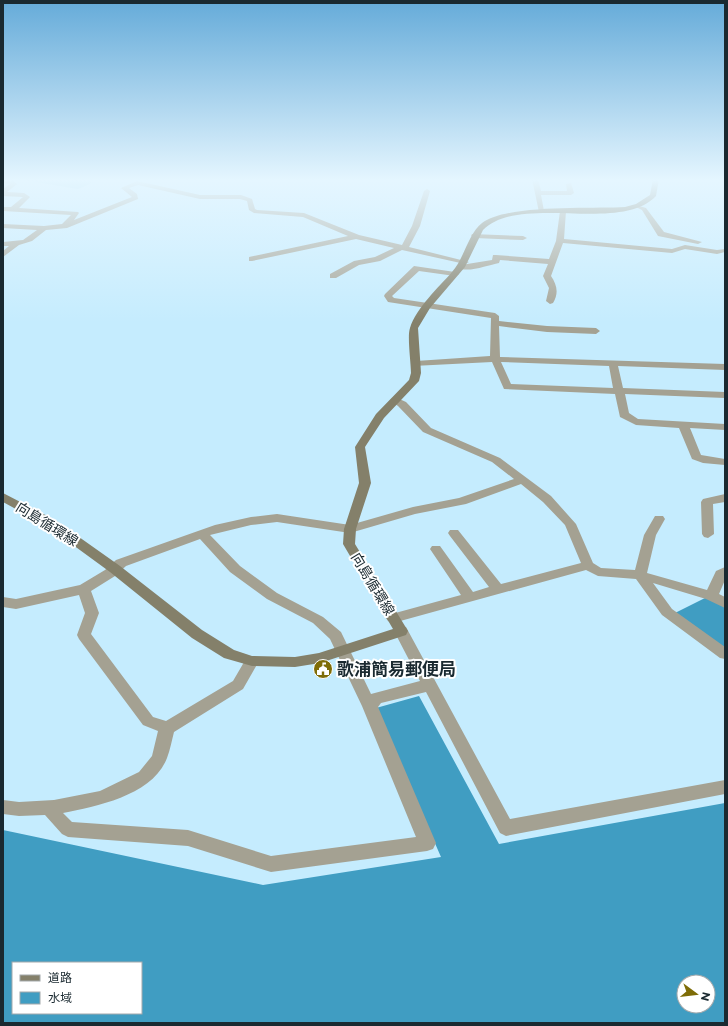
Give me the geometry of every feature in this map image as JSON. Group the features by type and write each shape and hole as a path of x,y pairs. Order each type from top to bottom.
{"main road":[{"name":"向島循環線","path":"3,497 51,523 115,569 197,634 229,654 252,661 294,662 320,658 344,650 397,624 349,544 350,529 365,483 360,447 380,416 414,381 416,364 414,328 426,307 460,268 475,236 480,229"}],"street":[{"path":"21,227 55,227"},
{"path":"329,227 357,237 399,248 460,268"},
{"path":"333,276 357,263 377,259 399,248 405,247 416,227"},
{"path":"550,301 554,296 553,284 547,276 560,241 561,227"},
{"path":"656,227 661,234 668,237 694,240 724,251"},
{"path":"3,244 16,244 29,241 44,228"},
{"path":"475,236 521,235 480,229"},
{"path":"252,259 357,237"},
{"path":"560,241 672,251 685,247 717,252 724,251"},
{"path":"3,255 16,244"},
{"path":"552,262 496,257 496,261 469,267 417,268 388,296 391,300 426,307 494,316 495,359 507,387 725,395"},
{"path":"495,323 547,329 596,331"},
{"path":"416,364 495,359 725,367"},
{"path":"613,363 624,415 636,422 725,427"},
{"path":"395,400 402,404 427,430 496,460 547,499 570,524 588,565 598,572 640,575 711,596 725,603"},
{"path":"683,425 696,457 703,460 725,462"},
{"path":"3,602 16,604 84,589 115,569 121,563 202,534 251,521 277,518 350,529 413,511 462,501 522,480"},
{"path":"708,534 707,502 725,498"},
{"path":"640,575 650,535 659,519"},
{"path":"454,533 498,590"},
{"path":"54,807 52,814 68,829 188,838 271,864 427,844 370,706 336,636 318,620 272,596 235,569 202,534"},
{"path":"436,549 470,597"},
{"path":"588,565 470,597 397,624 506,828 725,787"},
{"path":"711,596 721,574 725,571"},
{"path":"640,575 667,612 725,654"},
{"path":"84,589 92,613 84,635 148,721 167,728"},
{"path":"3,806 19,809 54,807 102,798 145,778 159,758 167,728 238,685 252,661"},
{"path":"370,706 376,698 429,684"}],"water":[{"path":"707,597 725,607 725,648 675,613"},
{"path":"419,696 499,844 725,803 725,1023 3,1023 3,830 263,885 441,857 376,708"}],"place":[{"name":"歌浦簡易郵便局","path":"323,669"}]}
